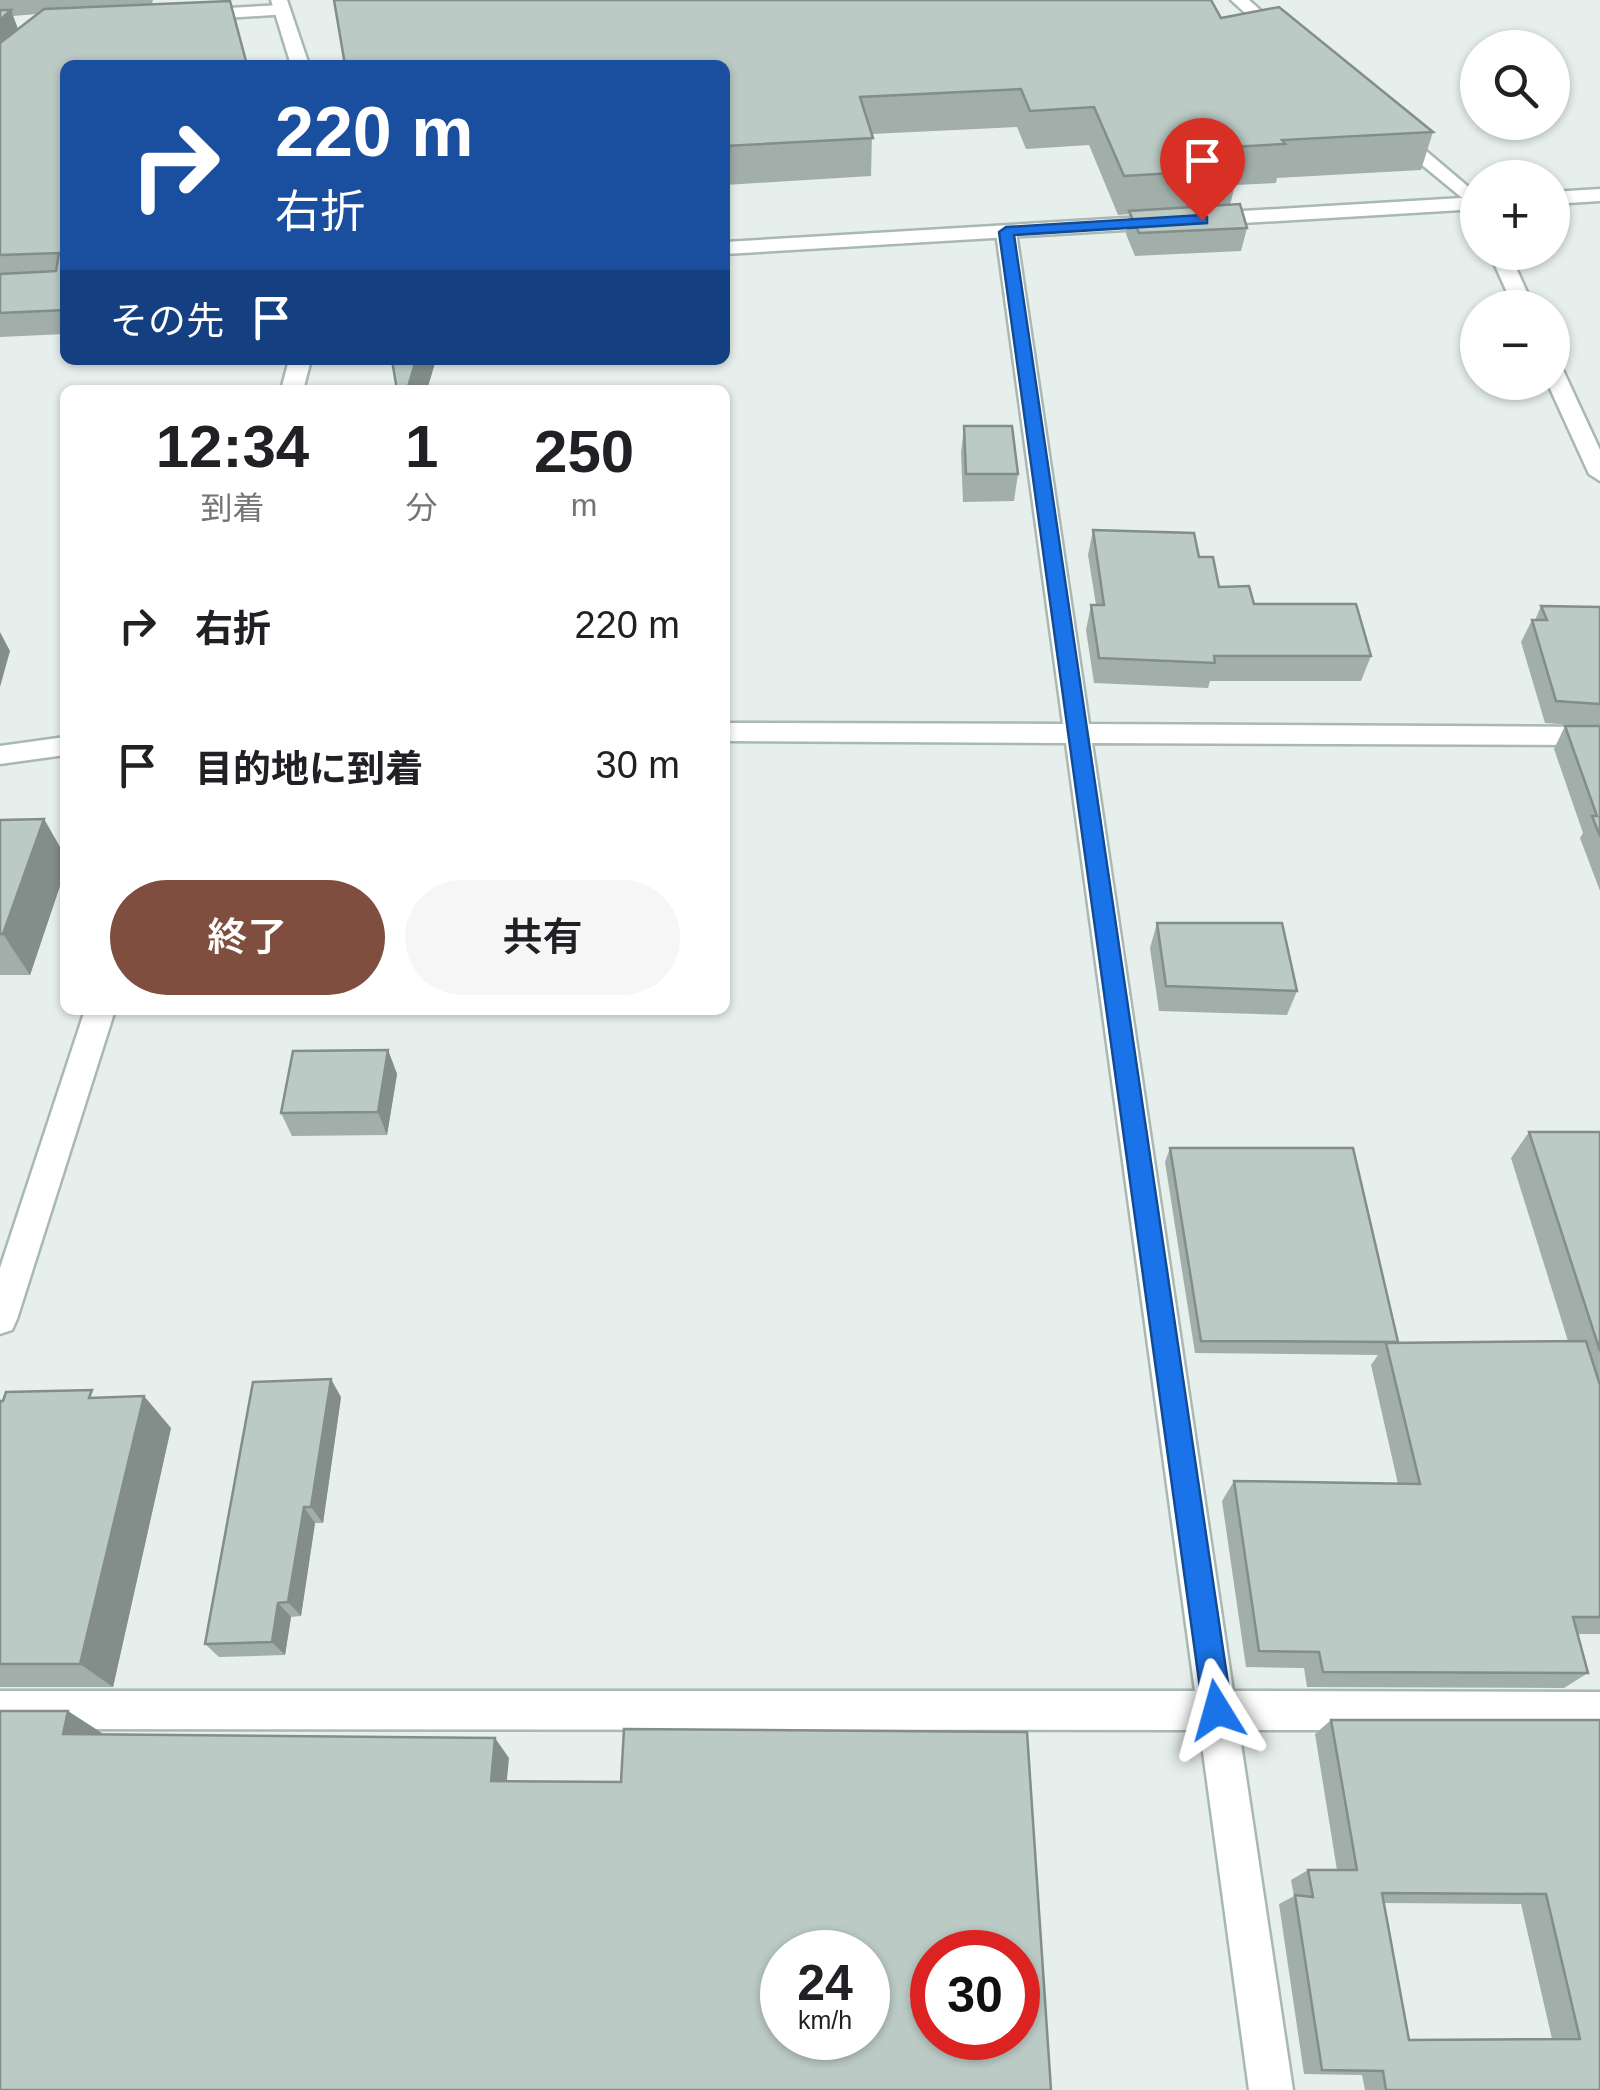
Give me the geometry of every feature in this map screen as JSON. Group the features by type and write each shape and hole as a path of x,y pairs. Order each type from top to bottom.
{"street":[{"path":"1239,0 1298,51"},
{"path":"183,16 281,5 298,60"},
{"path":"1373,114 1460,189"},
{"path":"1570,197 1600,196"},
{"path":"730,248 1460,205"},
{"path":"1006,232 1272,2090"},
{"path":"1566,400 1600,474"},
{"path":"730,732 1600,736"},
{"path":"0,755 60,747"},
{"path":"0,1319 98,1015"},
{"path":"0,1710 1600,1711"}],"building":[{"path":"334,0 1211,0 1221,18 1279,7 1433,132 1282,140 1285,144 1232,147 1238,169 1124,176 1094,107 1030,111 1021,89 860,97 873,138 730,146 730,60 344,60"},
{"path":"230,1 246,60 60,60 60,310 0,313 0,274 56,271 59,253 0,255 0,43 44,9"},
{"path":"1240,204 1247,228 1139,233 1129,211"},
{"path":"393,365 414,365 408,385 396,385"},
{"path":"964,426 1012,426 1018,474 966,474"},
{"path":"1093,530 1194,533 1199,557 1213,557 1219,587 1249,586 1254,604 1356,604 1371,656 1214,656 1215,663 1099,658 1091,605 1104,605"},
{"path":"1541,606 1600,607 1600,704 1556,701 1532,620 1547,620"},
{"path":"1565,726 1600,726 1600,836 1592,816 1597,816"},
{"path":"44,819 3,934 0,934 0,820"},
{"path":"1157,923 1282,923 1297,991 1166,986"},
{"path":"388,1050 378,1112 281,1113 293,1051"},
{"path":"1529,1132 1600,1132 1600,1351"},
{"path":"1170,1148 1353,1148 1398,1342 1201,1341"},
{"path":"1586,1341 1600,1385 1600,1617 1573,1617 1588,1673 1323,1672 1319,1652 1259,1651 1234,1481 1420,1484 1386,1343"},
{"path":"331,1379 311,1507 304,1507 288,1602 278,1603 272,1642 205,1644 253,1382"},
{"path":"92,1390 89,1398 144,1396 80,1664 0,1664 0,1401 6,1392"},
{"path":"0,1711 68,1711 63,1734 495,1738 491,1781 621,1782 624,1729 1027,1732 1051,2090 0,2090"},
{"path":"1331,1720 1600,1720 1600,2090 1386,2090 1383,2071 1322,2070 1295,1895 1313,1897 1308,1870 1357,1870","holes":["1382,1893 1546,1894 1580,2039 1409,2040"]}],"route":[{"path":"1202,220 1006,232 1217,1710"}]}
